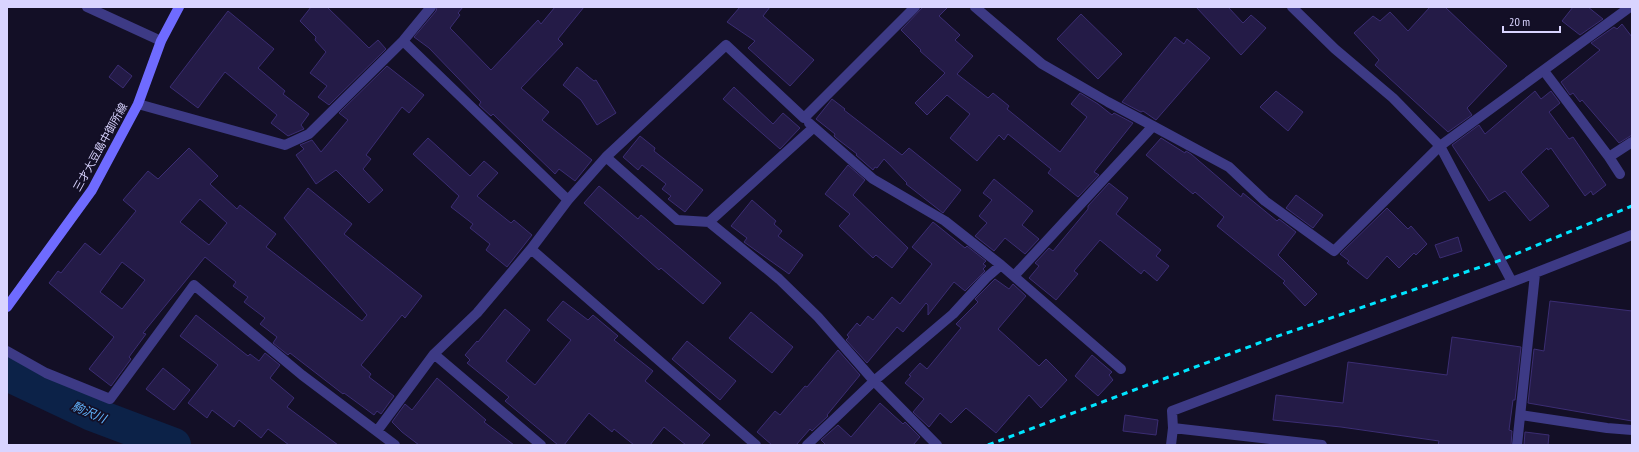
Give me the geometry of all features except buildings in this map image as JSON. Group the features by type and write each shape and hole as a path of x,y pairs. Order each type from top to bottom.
{"main road":[{"name":"三才大豆島中御所線","path":"7,307 92,190 138,104 161,41 179,7"}],"street":[{"path":"87,7 161,41"},
{"path":"138,104 284,144 309,134 403,41 431,7"},
{"path":"804,118 914,7"},
{"path":"975,7 1042,64 1229,167 1265,201 1334,251 1440,146 1630,7"},
{"path":"1292,7 1335,49 1393,98 1440,146 1512,282"},
{"path":"403,41 568,200"},
{"path":"377,431 434,354 477,313 531,249 568,200 606,157 726,45 813,128 873,179 945,221 1001,264 1121,369"},
{"path":"1544,71 1609,157 1620,174"},
{"path":"1014,276 1153,126"},
{"path":"708,222 813,128"},
{"path":"1609,157 1632,142"},
{"path":"606,157 677,220 708,222 778,279 818,316 874,381 937,445"},
{"path":"1171,445 1173,428 1172,411 1535,274 1632,235"},
{"path":"531,249 756,445"},
{"path":"807,445 874,381 953,314 1001,264"},
{"path":"1517,445 1535,274"},
{"path":"7,351 46,373 110,399 194,286 302,375 395,445"},
{"path":"434,354 541,445"},
{"path":"1521,415 1607,428 1632,430"},
{"path":"1173,428 1322,445"}],"waterway":[{"name":"駒沢川","path":"7,374 92,414 174,445"}],"railway":[{"path":"988,445 1275,337 1501,260 1632,206"}]}
